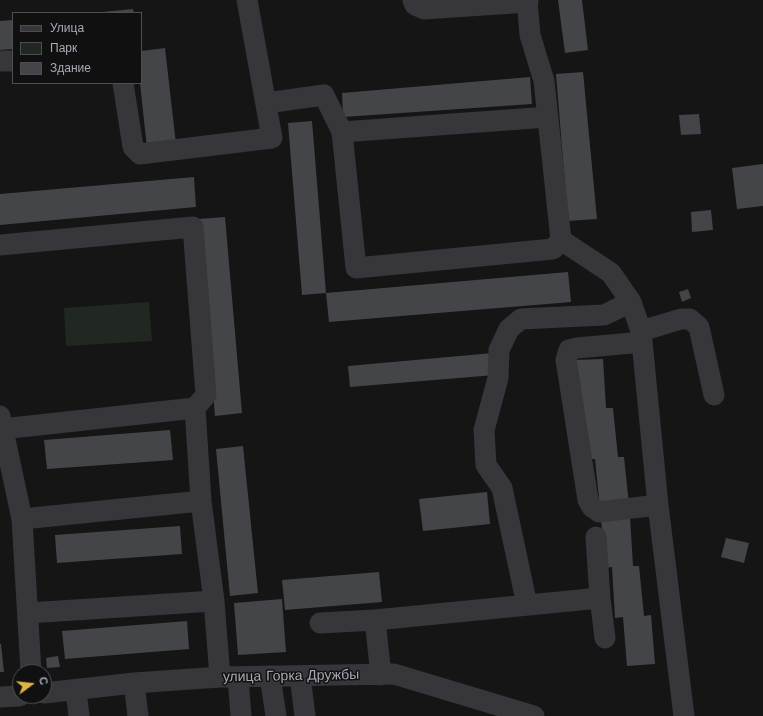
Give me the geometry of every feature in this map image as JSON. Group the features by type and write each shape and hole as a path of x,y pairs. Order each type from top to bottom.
{"street":[{"path":"123,84 133,147 140,154 272,138 247,0"},
{"path":"266,103 324,96 342,132 356,268 553,249 561,240 544,81 530,35 528,1 424,9 415,4 413,0"},
{"path":"0,62 12,60"},
{"path":"342,132 548,117"},
{"path":"0,245 193,227 206,395 195,408 201,501 214,601 229,677 241,716"},
{"path":"561,240 611,273 631,302 641,336 658,504 684,716"},
{"path":"527,605 502,488 486,465 484,430 498,378 499,350 509,330 521,319 604,314 631,302"},
{"path":"658,504 599,512 592,507 588,500 566,360 569,350 641,336 681,319 690,319 699,327 714,394"},
{"path":"31,664 22,519 1,422 195,408"},
{"path":"22,519 201,501"},
{"path":"596,537 600,598 605,638"},
{"path":"320,622 375,620 600,598"},
{"path":"28,614 214,601"},
{"path":"375,620 381,675"},
{"name":"улица Горка Дружбы","path":"52,692 134,683 229,677 394,674 532,716"},
{"path":"270,676 276,716"},
{"path":"300,676 304,716"},
{"path":"134,683 138,716"},
{"path":"76,690 79,716"},
{"path":"0,697 12,696"}],"green space":[{"path":"149,302 152,341 66,346 64,308"}],"building":[{"path":"558,0 582,0 588,50 565,53"},
{"path":"133,9 134,12 102,12"},
{"path":"12,20 12,49 0,50 0,21"},
{"path":"165,48 176,144 147,148 140,84 142,84 142,51"},
{"path":"583,72 597,219 568,221 556,74"},
{"path":"530,77 532,104 343,117 342,93"},
{"path":"699,114 701,134 681,135 679,115"},
{"path":"312,121 326,293 302,295 288,123"},
{"path":"763,164 763,206 737,209 732,168"},
{"path":"194,177 196,207 0,225 0,194"},
{"path":"711,210 713,230 692,232 691,212"},
{"path":"225,217 242,413 215,416 198,219"},
{"path":"568,272 571,302 329,322 326,293"},
{"path":"688,289 691,298 682,302 679,292"},
{"path":"493,353 495,375 350,387 348,366"},
{"path":"603,359 606,408 613,408 618,457 624,457 629,505 600,508 595,459 589,459 574,360"},
{"path":"170,430 173,460 47,469 44,440"},
{"path":"243,446 258,593 230,596 216,449"},
{"path":"487,492 490,524 423,531 419,499"},
{"path":"630,517 633,566 639,566 644,616 651,615 655,664 627,666 623,617 615,618 612,567 605,568 601,519"},
{"path":"180,526 182,554 57,563 55,535"},
{"path":"726,538 749,543 744,563 721,557"},
{"path":"379,572 382,602 285,610 282,580"},
{"path":"282,599 286,652 238,655 234,603"},
{"path":"187,621 189,649 65,659 62,631"},
{"path":"1,644 4,672 0,672"},
{"path":"58,656 60,667 52,668 52,664 47,664 46,658"}]}
